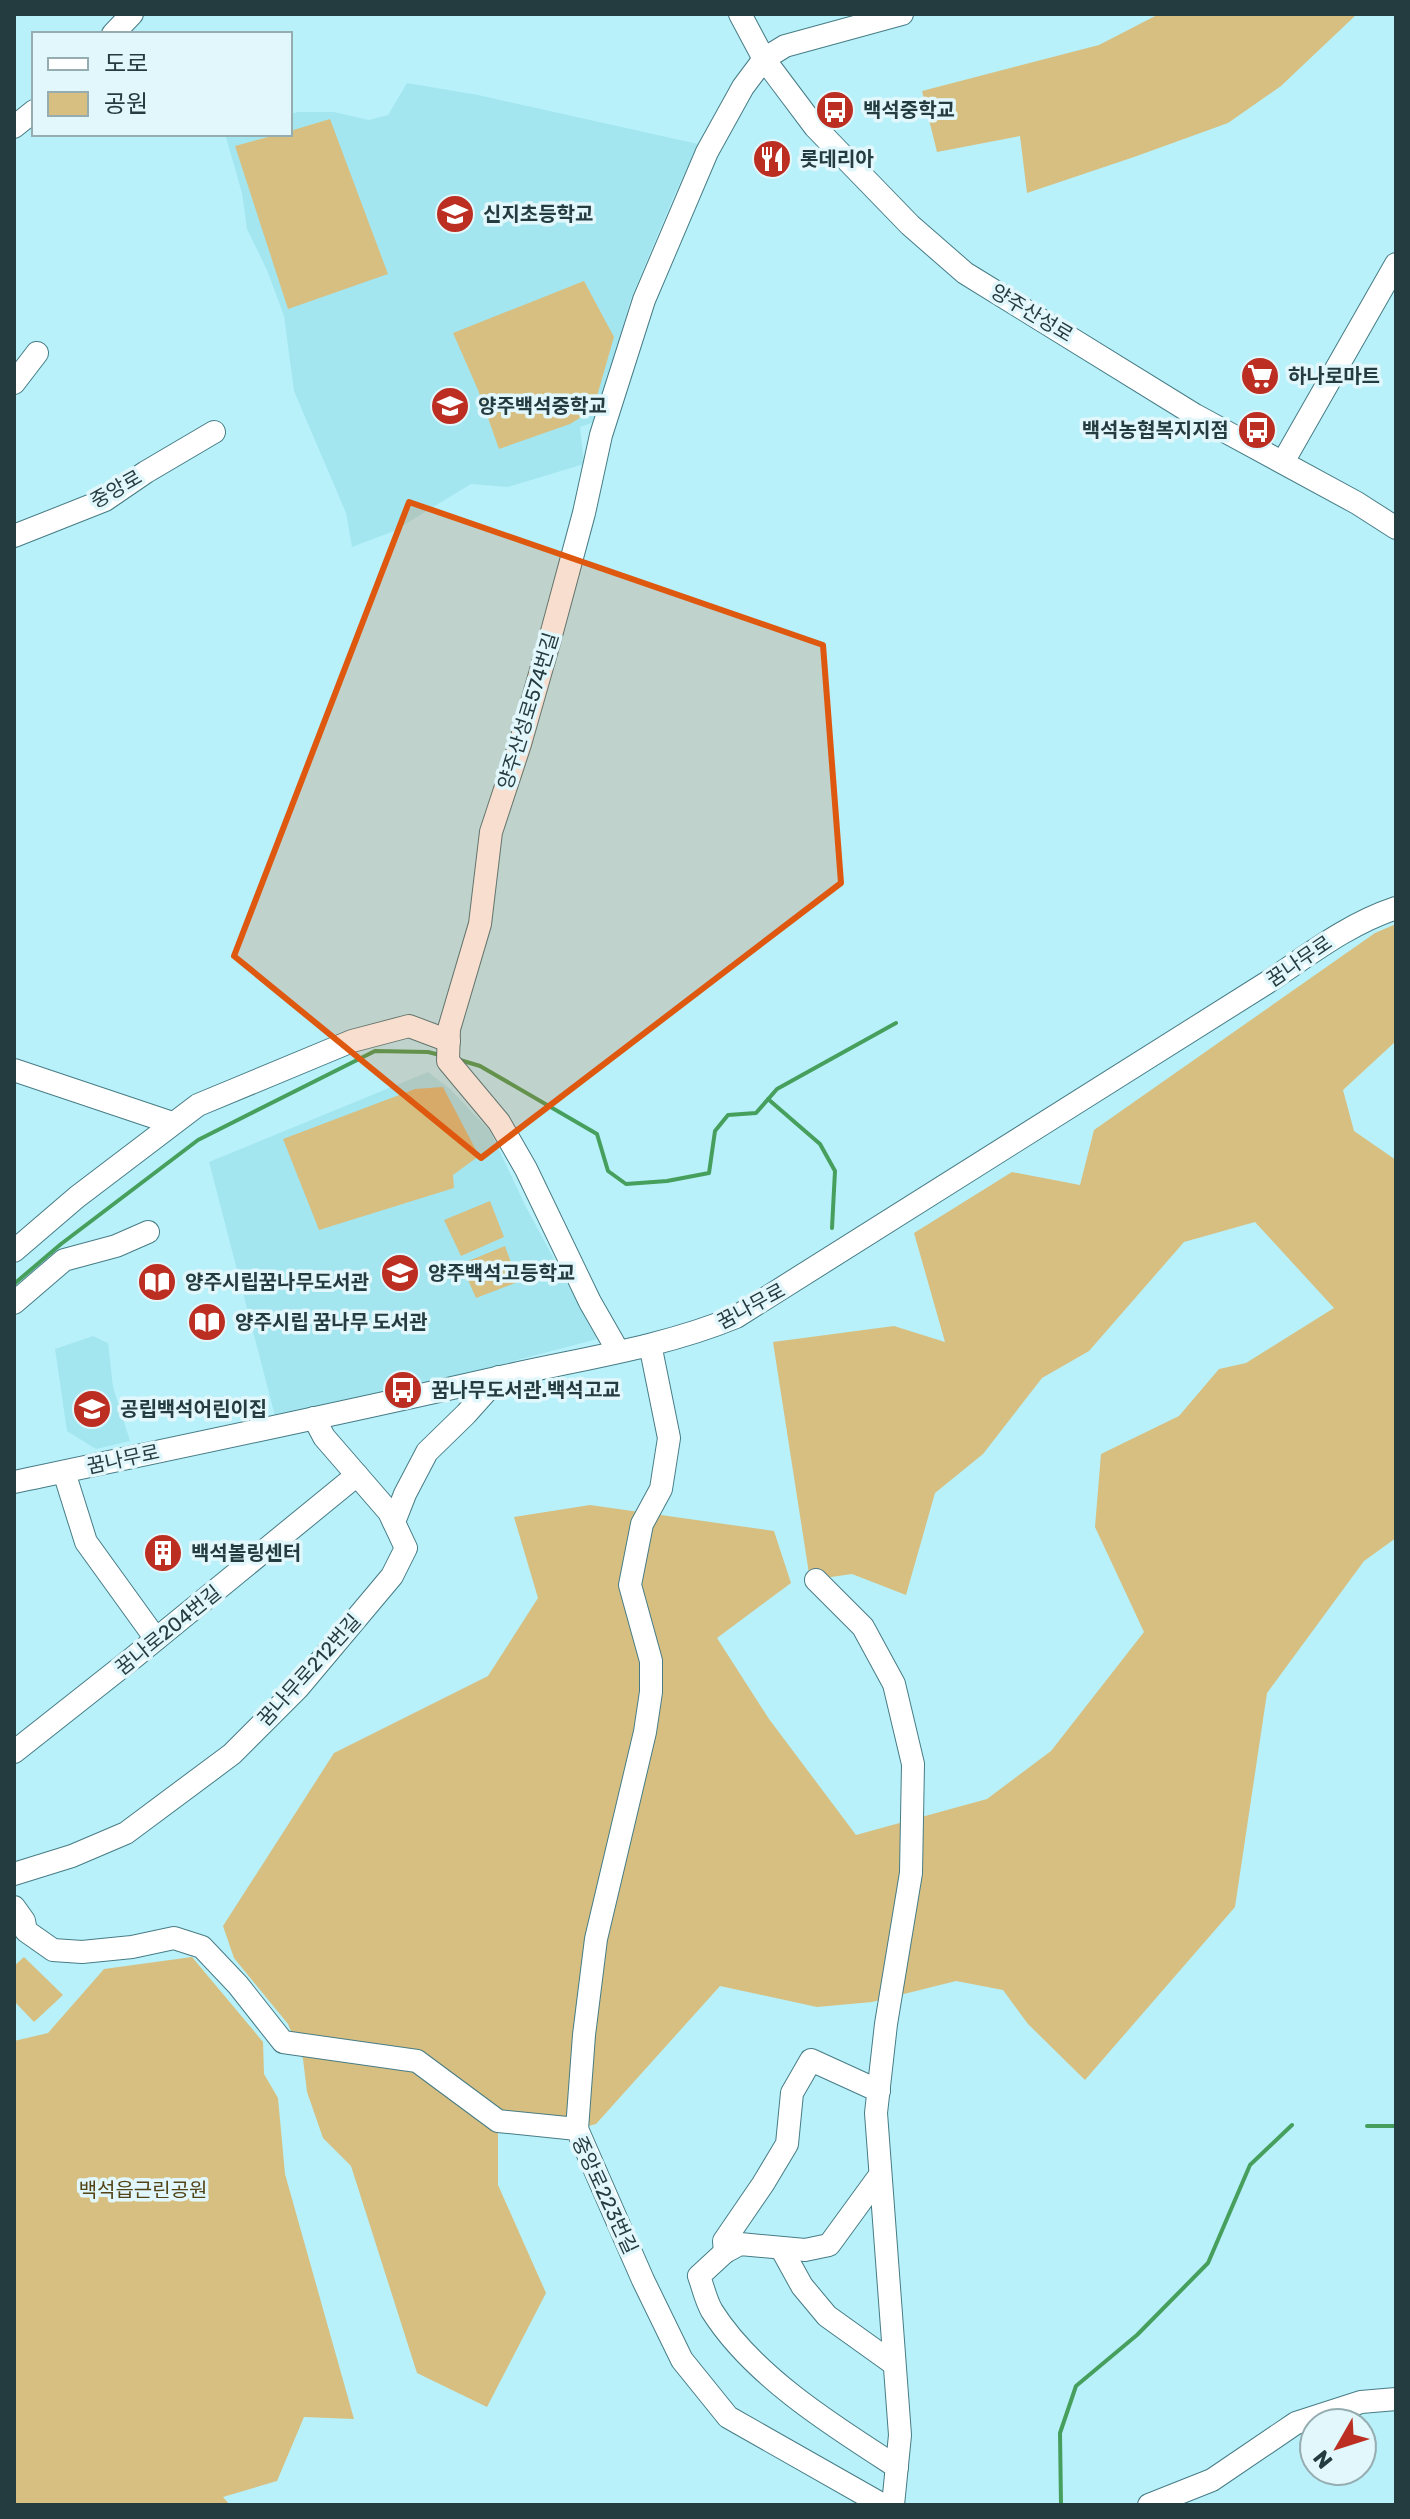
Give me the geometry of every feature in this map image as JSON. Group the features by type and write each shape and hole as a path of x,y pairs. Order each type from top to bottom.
{"street":[{"path":"115,32 132,14"},
{"name":"양주산성로","path":"740,14 764,59 791,98 855,170 910,225 965,273 1195,415 1357,503 1396,528"},
{"path":"764,59 785,46 902,14"},
{"name":"양주산성로574번길","path":"448,1051 449,1029 480,925 491,832 550,639 584,513 601,435 644,300 709,148 743,87 764,59"},
{"path":"14,127 32,113"},
{"path":"1283,462 1396,264"},
{"path":"14,383 37,353"},
{"name":"중앙로","path":"14,536 105,500 214,432"},
{"name":"꿈나무로","path":"14,1482 646,1346 708,1329 748,1310 1268,982 1348,928 1368,917 1396,908"},
{"path":"14,1251 77,1197 198,1105 352,1041 409,1026 448,1051 499,1122 618,1351"},
{"path":"14,1070 172,1123"},
{"path":"14,1303 64,1260 116,1246 148,1232"},
{"path":"577,2129 596,1939 645,1732 651,1692 651,1661 630,1585 642,1524 661,1489 669,1438 652,1354 646,1346"},
{"path":"394,1522 427,1452 499,1377"},
{"path":"314,1418 324,1437 389,1512 394,1522"},
{"path":"64,1472 86,1542 156,1639"},
{"name":"꿈나로204번길","path":"14,1752 357,1475"},
{"name":"꿈나무로212번길","path":"14,1874 72,1856 126,1833 232,1754 298,1688 392,1576 406,1548 394,1522"},
{"path":"816,1580 863,1627 894,1684 913,1764 911,1873 886,2024 876,2113 900,2435 893,2505"},
{"name":"중앙로223번길","path":"14,1907 24,1921 26,1931 53,1950 82,1952 132,1947 174,1938 202,1947 238,1985 283,2042 417,2061 498,2121 577,2129 643,2280 682,2360 728,2417 883,2505"},
{"path":"725,2252 724,2241 787,2144 792,2093 811,2060 879,2091"},
{"path":"880,2175 829,2245 805,2250 740,2244 725,2252 699,2276 711,2309 748,2357 831,2425 897,2467"},
{"path":"781,2248 802,2286 827,2316 894,2364"},
{"path":"1149,2505 1212,2480 1296,2423 1361,2402 1396,2399"}],"highlighted area":[{"path":"409,502 823,645 841,883 481,1158 234,956"}],"shaded area":[{"path":"407,83 478,95 698,144 630,301 597,421 580,427 584,464 508,487 471,484 394,531 352,547 346,513 294,391 284,316 247,229 242,193 226,136 292,136 292,114 298,112 334,112 369,120 388,115"},
{"name":"양주백석고등학교","path":"428,1072 450,1089 490,1131 526,1207 597,1339 419,1386 275,1416 209,1162"},
{"name":"공립백석어린이집","path":"93,1336 108,1343 113,1387 130,1441 96,1449 67,1431 55,1349"}],"green space":[{"path":"1159,14 1357,14 1281,86 1228,123 1027,193 1020,136 937,152 922,91 1099,45"},
{"path":"330,119 388,274 288,309 235,146 272,136 292,136 292,130"},
{"path":"584,281 614,337 593,410 570,424 499,449 453,333"},
{"path":"1396,924 1396,1041 1343,1090 1354,1131 1396,1160 1396,1538 1364,1561 1267,1693 1235,1907 1085,2080 1028,2024 1003,1990 956,1981 872,2002 817,2007 720,1986 596,2124 577,2129 498,2121 498,2185 546,2293 487,2407 417,2373 351,2166 323,2138 307,2092 303,2059 288,2024 234,1958 223,1926 334,1753 488,1676 538,1598 514,1517 590,1505 774,1531 791,1583 717,1638 769,1719 856,1835 987,1799 1051,1751 1144,1632 1095,1527 1101,1454 1179,1416 1219,1369 1246,1363 1334,1308 1255,1222 1184,1242 1089,1351 1042,1378 983,1454 935,1493 906,1595 852,1574 810,1580 773,1342 894,1326 945,1342 914,1233 1012,1172 1080,1185 1094,1130 1375,933"},
{"path":"443,1087 479,1156 453,1175 454,1188 319,1230 283,1139 415,1089"},
{"path":"490,1201 504,1237 461,1256 444,1220"},
{"path":"505,1246 518,1282 476,1298 461,1264"},
{"path":"24,1957 63,1995 34,2022 14,2001 14,1966"},
{"name":"백석읍근린공원","path":"192,1957 263,2042 264,2074 278,2098 285,2174 354,2419 304,2417 277,2481 223,2497 230,2505 14,2505 14,2041 48,2033 104,1969"}],"waterway":[{"path":"460,1060 480,1066 597,1134 608,1171 626,1184 667,1181 709,1173 715,1131 728,1115 756,1113 777,1089 896,1023"},
{"path":"14,1284 61,1244 198,1140 375,1051 440,1055"},
{"path":"768,1099 820,1144 835,1171 832,1228"},
{"path":"1061,2505 1060,2433 1076,2386 1137,2335 1208,2263 1250,2165 1292,2125"},
{"path":"1367,2126 1396,2126"}],"place":[{"name":"백석중학교","path":"835,110"},
{"name":"롯데리아","path":"772,159"},
{"name":"신지초등학교","path":"455,214"},
{"name":"하나로마트","path":"1260,376"},
{"name":"양주백석중학교","path":"450,406"},
{"name":"백석농협복지지점","path":"1257,430"},
{"name":"양주백석고등학교","path":"400,1273"},
{"name":"양주시립꿈나무도서관","path":"157,1282"},
{"name":"양주시립 꿈나무 도서관","path":"207,1322"},
{"name":"꿈나무도서관.백석고교","path":"403,1390"},
{"name":"공립백석어린이집","path":"92,1409"},
{"name":"백석볼링센터","path":"163,1553"}]}
